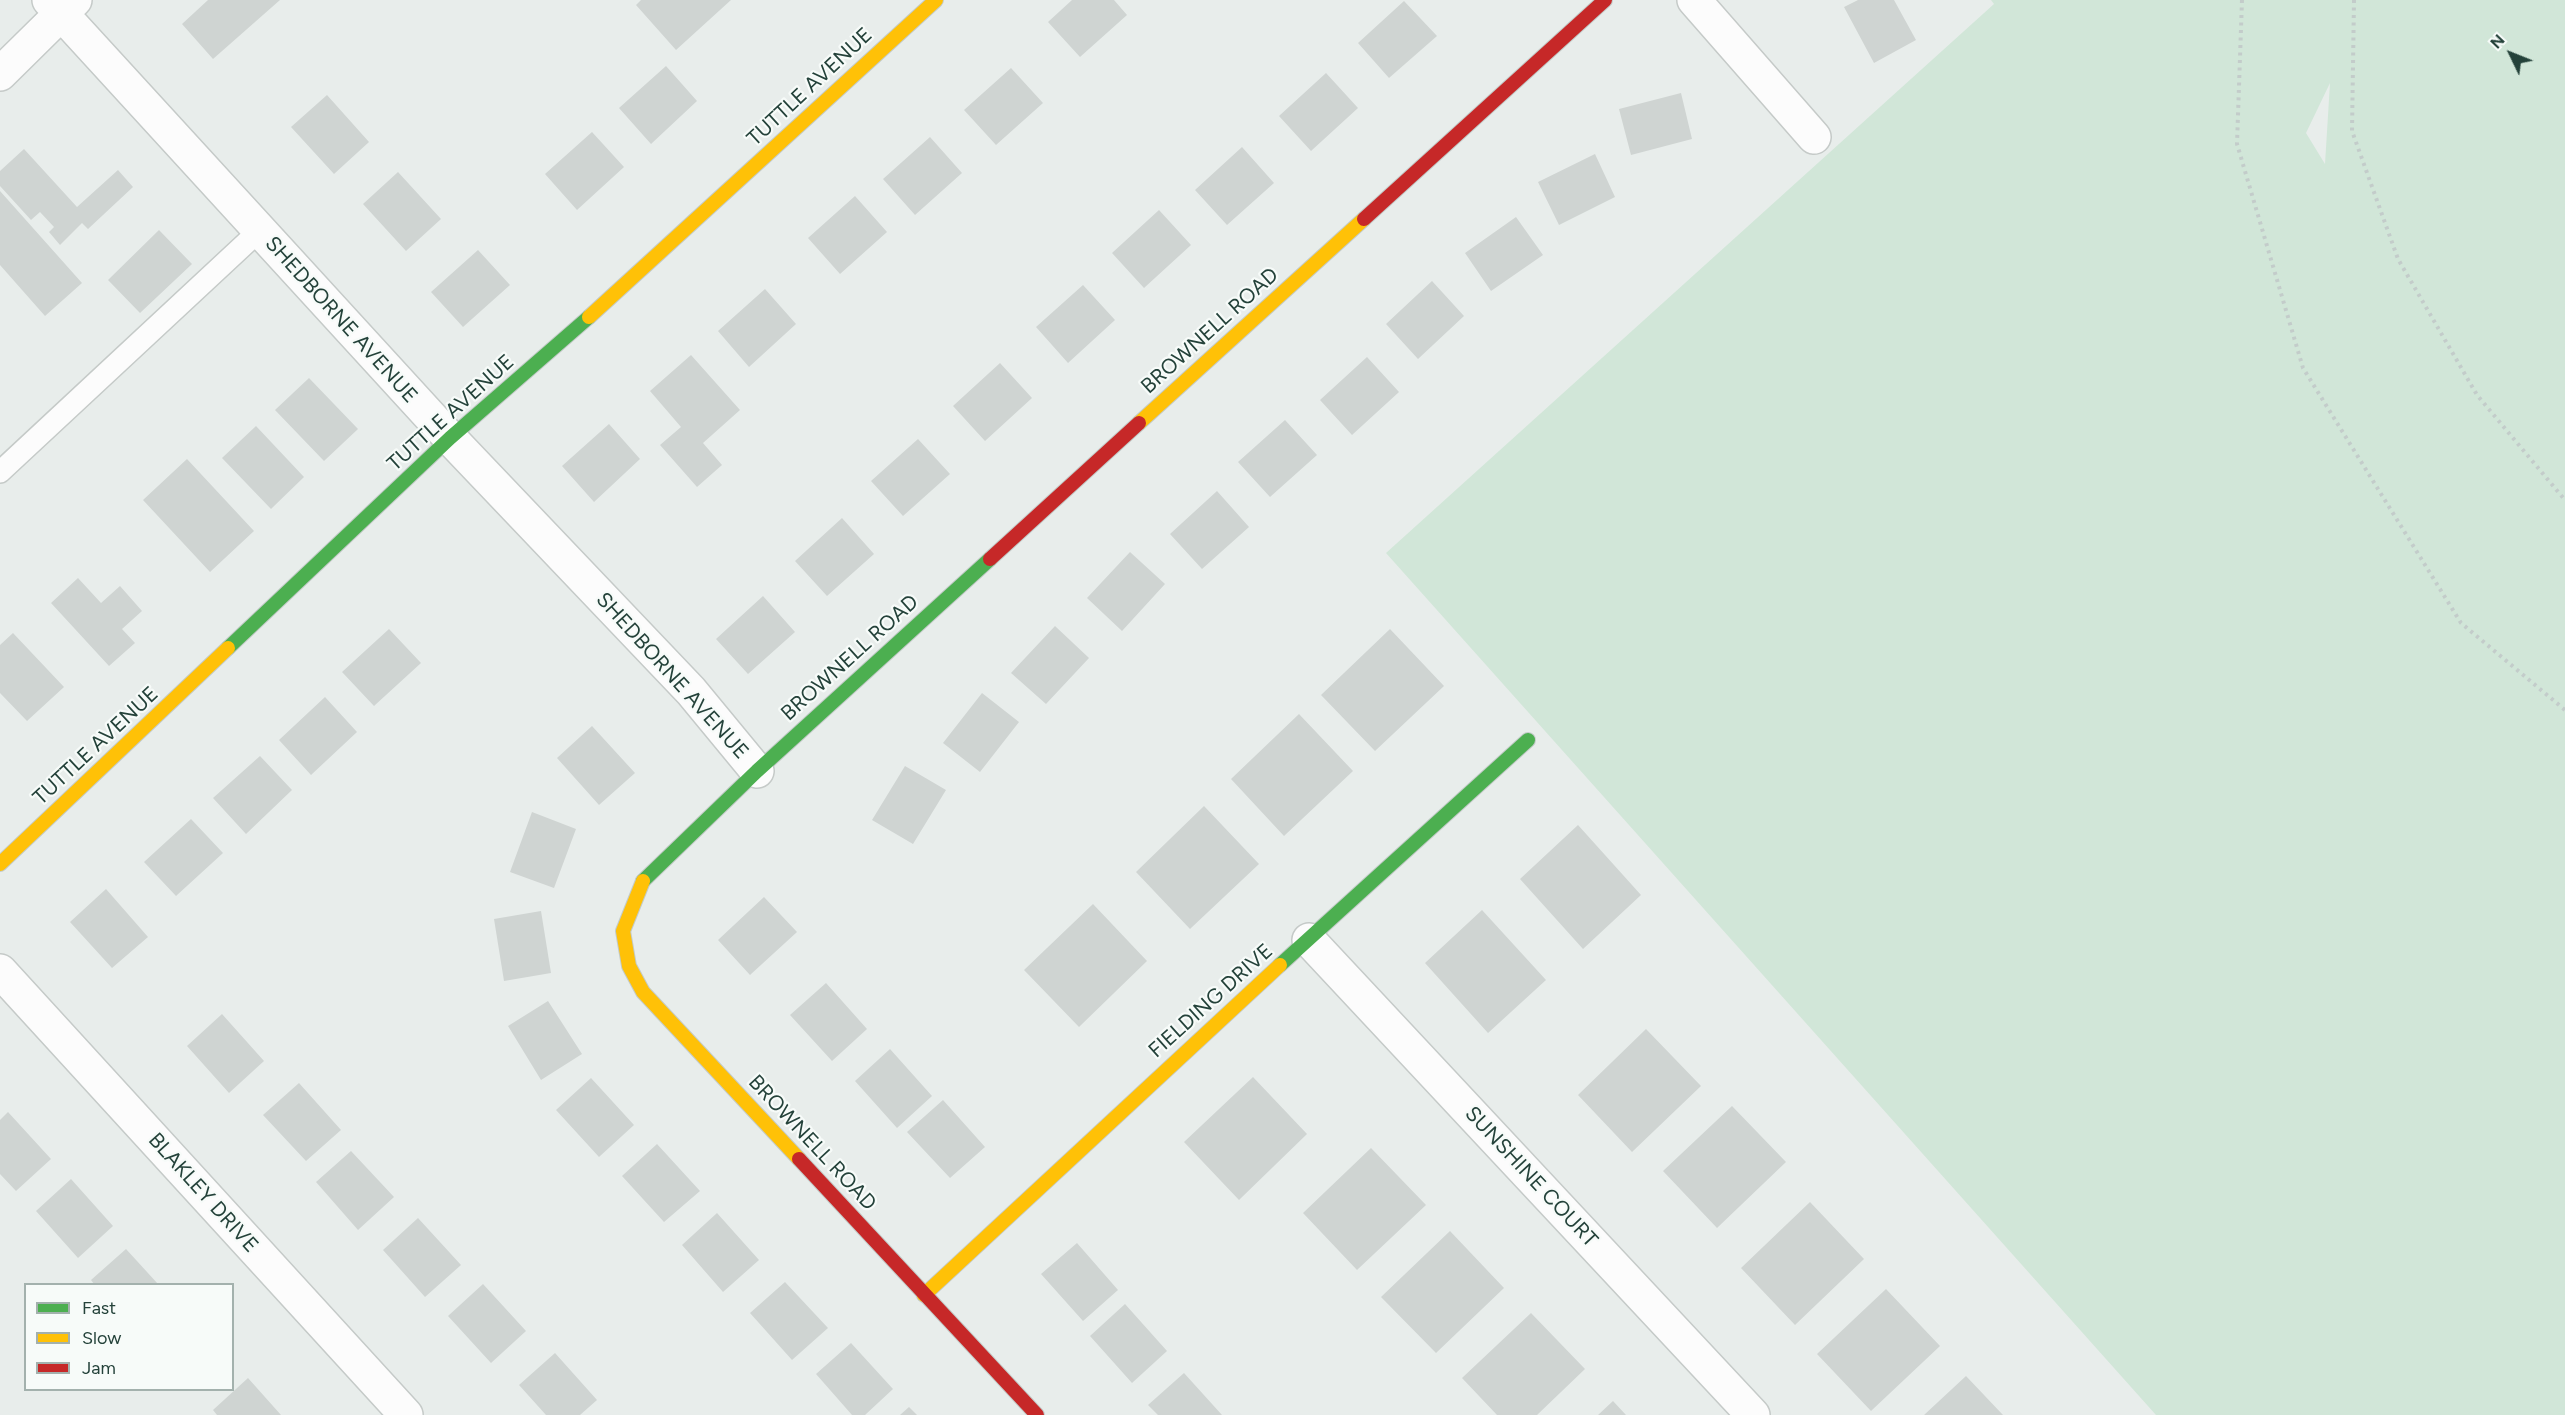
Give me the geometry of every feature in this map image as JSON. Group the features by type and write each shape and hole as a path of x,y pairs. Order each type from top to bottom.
{"street":[{"name":"TUTTLE AVENUE","path":"0,864 450,438 552,351 936,0"},
{"name":"BROWNELL ROAD","path":"1037,1415 643,992 629,966 623,931 645,878 757,771 1605,0"},
{"path":"1694,0 1814,137"},
{"name":"SHEDBORNE AVENUE","path":"62,4 260,230 450,438 690,692 757,771"},
{"path":"0,74 62,4"},
{"name":"FIELDING DRIVE","path":"924,1295 1528,740"},
{"name":"SUNSHINE COURT","path":"1309,940 1753,1415"},
{"name":"BLAKLEY DRIVE","path":"0,971 406,1415"}],"lane":[{"path":"0,472 260,230"}],"path":[{"path":"2242,0 2237,144 2303,368 2461,623 2565,710"},
{"path":"2354,0 2352,130 2398,259 2477,395 2565,500"}],"green space":[{"path":"1991,0 2565,0 2565,1415 2156,1415 1386,553 1994,4","holes":["2330,83 2325,164 2306,133"]}],"building":[{"path":"208,0 280,0 213,59 182,24"},
{"path":"641,0 731,0 676,50 636,5"},
{"path":"1072,0 1114,0 1127,15 1080,57 1048,22"},
{"path":"1858,0 1894,0 1916,40 1874,63 1844,7"},
{"path":"1404,1 1437,36 1389,78 1358,43"},
{"path":"666,66 697,101 651,144 619,108"},
{"path":"1011,68 1043,103 996,145 964,110"},
{"path":"1326,73 1358,108 1311,151 1279,116"},
{"path":"1681,93 1692,139 1631,155 1619,109"},
{"path":"327,95 369,142 334,174 291,127"},
{"path":"592,132 624,167 577,210 545,174"},
{"path":"930,137 962,173 915,215 883,179"},
{"path":"1242,147 1274,183 1227,225 1195,190"},
{"path":"24,149 77,207 118,170 133,187 88,229 82,223 60,245 49,232 54,227 40,212 31,220 0,186 0,171"},
{"path":"1595,154 1615,197 1559,225 1538,182"},
{"path":"398,172 441,219 406,251 363,204"},
{"path":"0,191 82,283 45,316 0,265"},
{"path":"855,196 887,232 840,274 808,238"},
{"path":"1159,210 1191,245 1144,288 1112,253"},
{"path":"1516,217 1543,255 1491,291 1465,253"},
{"path":"159,230 192,264 140,313 108,280"},
{"path":"478,250 510,285 463,327 431,292"},
{"path":"1432,281 1464,316 1418,359 1386,324"},
{"path":"1083,285 1115,320 1068,363 1036,327"},
{"path":"765,289 796,324 749,367 718,331"},
{"path":"691,355 740,410 703,443 722,465 697,487 660,445 681,427 650,391"},
{"path":"1367,357 1399,392 1352,435 1320,400"},
{"path":"1000,363 1032,398 985,441 953,406"},
{"path":"309,378 358,429 324,461 275,410"},
{"path":"1285,420 1317,455 1270,497 1238,462"},
{"path":"609,424 640,459 594,502 562,466"},
{"path":"256,426 304,477 271,509 222,458"},
{"path":"918,439 950,474 903,516 871,481"},
{"path":"187,459 254,531 210,572 143,500"},
{"path":"1217,491 1249,527 1202,569 1170,534"},
{"path":"842,518 874,554 827,596 795,561"},
{"path":"1130,552 1165,584 1122,631 1087,598"},
{"path":"78,578 101,603 120,586 142,611 122,629 135,643 109,666 51,603"},
{"path":"763,596 795,632 748,674 716,639"},
{"path":"1055,626 1089,658 1046,704 1011,673"},
{"path":"389,629 421,663 374,706 342,672"},
{"path":"1390,629 1444,686 1375,751 1321,695"},
{"path":"13,633 64,687 27,721 0,693 0,645"},
{"path":"982,693 1019,722 980,772 943,743"},
{"path":"325,697 357,732 311,775 279,740"},
{"path":"1299,714 1353,771 1284,836 1231,779"},
{"path":"592,726 635,773 599,805 557,758"},
{"path":"260,756 292,790 246,834 213,798"},
{"path":"905,766 946,790 913,844 872,820"},
{"path":"1204,806 1259,864 1190,929 1136,872"},
{"path":"532,812 576,829 554,888 510,872"},
{"path":"191,819 223,853 176,896 144,862"},
{"path":"1578,825 1641,895 1583,949 1520,879"},
{"path":"106,889 148,937 112,968 70,922"},
{"path":"764,897 797,932 750,975 718,940"},
{"path":"1093,904 1147,961 1079,1027 1024,970"},
{"path":"1482,910 1546,980 1488,1033 1425,963"},
{"path":"541,911 551,973 504,981 494,919"},
{"path":"826,983 867,1029 832,1061 790,1015"},
{"path":"548,1001 582,1054 541,1080 508,1026"},
{"path":"222,1014 264,1061 229,1093 187,1046"},
{"path":"1646,1029 1701,1086 1632,1152 1578,1095"},
{"path":"890,1049 932,1096 897,1128 855,1081"},
{"path":"1253,1077 1307,1134 1239,1200 1184,1142"},
{"path":"591,1078 634,1125 599,1157 556,1110"},
{"path":"299,1083 341,1130 306,1161 263,1115"},
{"path":"943,1100 985,1147 950,1178 907,1132"},
{"path":"1732,1106 1786,1162 1717,1228 1663,1171"},
{"path":"8,1112 51,1159 16,1191 0,1174 0,1120"},
{"path":"657,1144 700,1191 664,1222 622,1176"},
{"path":"1371,1148 1426,1205 1357,1270 1303,1213"},
{"path":"351,1151 394,1197 358,1230 316,1182"},
{"path":"71,1179 113,1226 78,1258 36,1211"},
{"path":"1810,1202 1864,1259 1795,1325 1741,1268"},
{"path":"717,1213 759,1260 723,1292 682,1245"},
{"path":"418,1218 461,1265 425,1297 383,1250"},
{"path":"1450,1231 1504,1288 1436,1353 1381,1297"},
{"path":"1077,1243 1118,1290 1083,1321 1041,1274"},
{"path":"126,1249 157,1283 93,1283 91,1280"},
{"path":"785,1282 828,1328 792,1360 750,1313"},
{"path":"483,1284 526,1331 491,1363 448,1316"},
{"path":"1886,1289 1940,1346 1871,1411 1817,1354"},
{"path":"1125,1304 1167,1351 1132,1383 1090,1336"},
{"path":"1531,1313 1585,1369 1537,1415 1497,1415 1462,1378"},
{"path":"851,1343 893,1389 865,1415 852,1415 816,1374"},
{"path":"555,1353 597,1400 580,1415 546,1415 519,1385"},
{"path":"1184,1373 1222,1415 1158,1415 1148,1405"},
{"path":"1966,1376 2003,1415 1924,1415"},
{"path":"248,1378 281,1415 217,1415 213,1410"},
{"path":"1613,1401 1626,1415 1598,1415"},
{"path":"909,1407 917,1415 900,1415"}],"traffic: fast":[{"path":"228,648 450,438 589,317"},
{"path":"643,881 757,771 990,559"},
{"path":"1280,965 1528,740"}],"traffic: slow":[{"path":"589,317 936,0"},
{"path":"1139,423 1364,219"},
{"path":"0,864 228,648"},
{"path":"643,881 623,931 629,966 643,992 799,1159"},
{"path":"924,1295 1280,965"}],"traffic: jam":[{"path":"1364,219 1605,0"},
{"path":"990,559 1139,423"},
{"path":"799,1159 1037,1415"}]}
